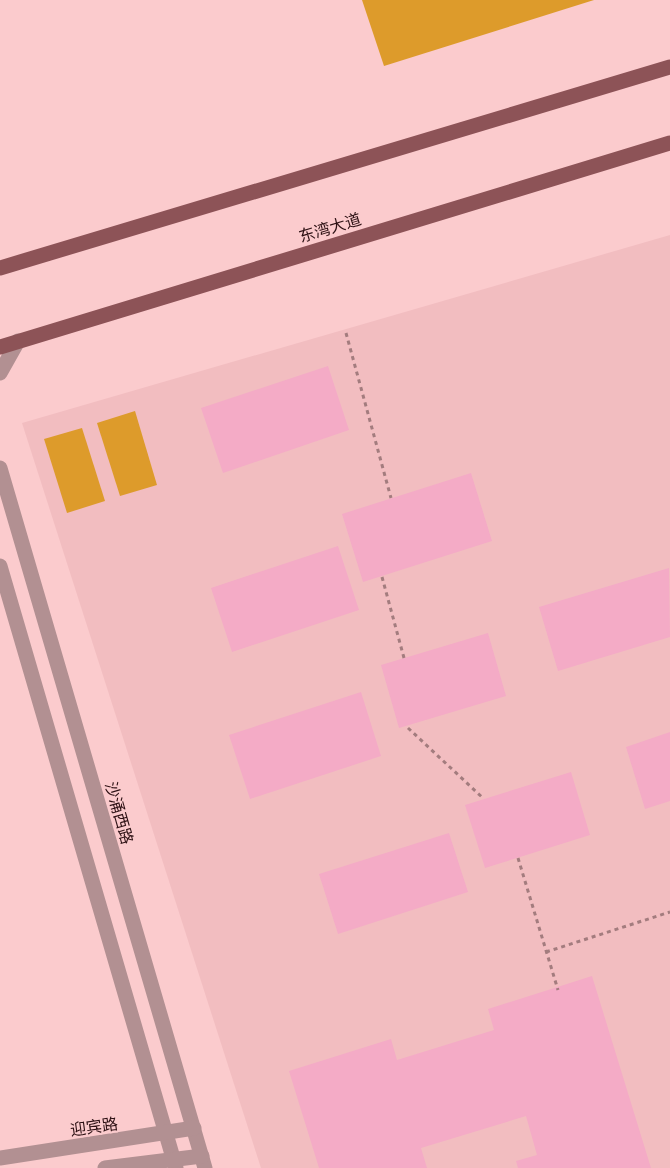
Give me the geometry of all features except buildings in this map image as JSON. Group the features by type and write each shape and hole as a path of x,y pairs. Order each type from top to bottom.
{"main road":[{"path":"0,268 670,67"},
{"name":"东湾大道","path":"0,347 670,144"}],"street":[{"path":"0,373 18,341"},
{"name":"沙涌西路","path":"0,468 203,1162"},
{"path":"0,566 175,1164"},
{"name":"迎宾路","path":"0,1158 166,1134 194,1128"},
{"path":"105,1168 203,1162"}],"path":[{"path":"346,333 391,498"},
{"path":"382,576 404,658"},
{"path":"408,728 484,799"},
{"path":"518,858 558,990"},
{"path":"546,952 670,912"}],"shaded area":[{"path":"362,0 594,0 384,66"},
{"path":"670,235 670,1168 261,1168 22,423"},
{"path":"135,411 157,485 120,496 97,423"},
{"path":"82,428 105,501 67,513 44,439"}]}
